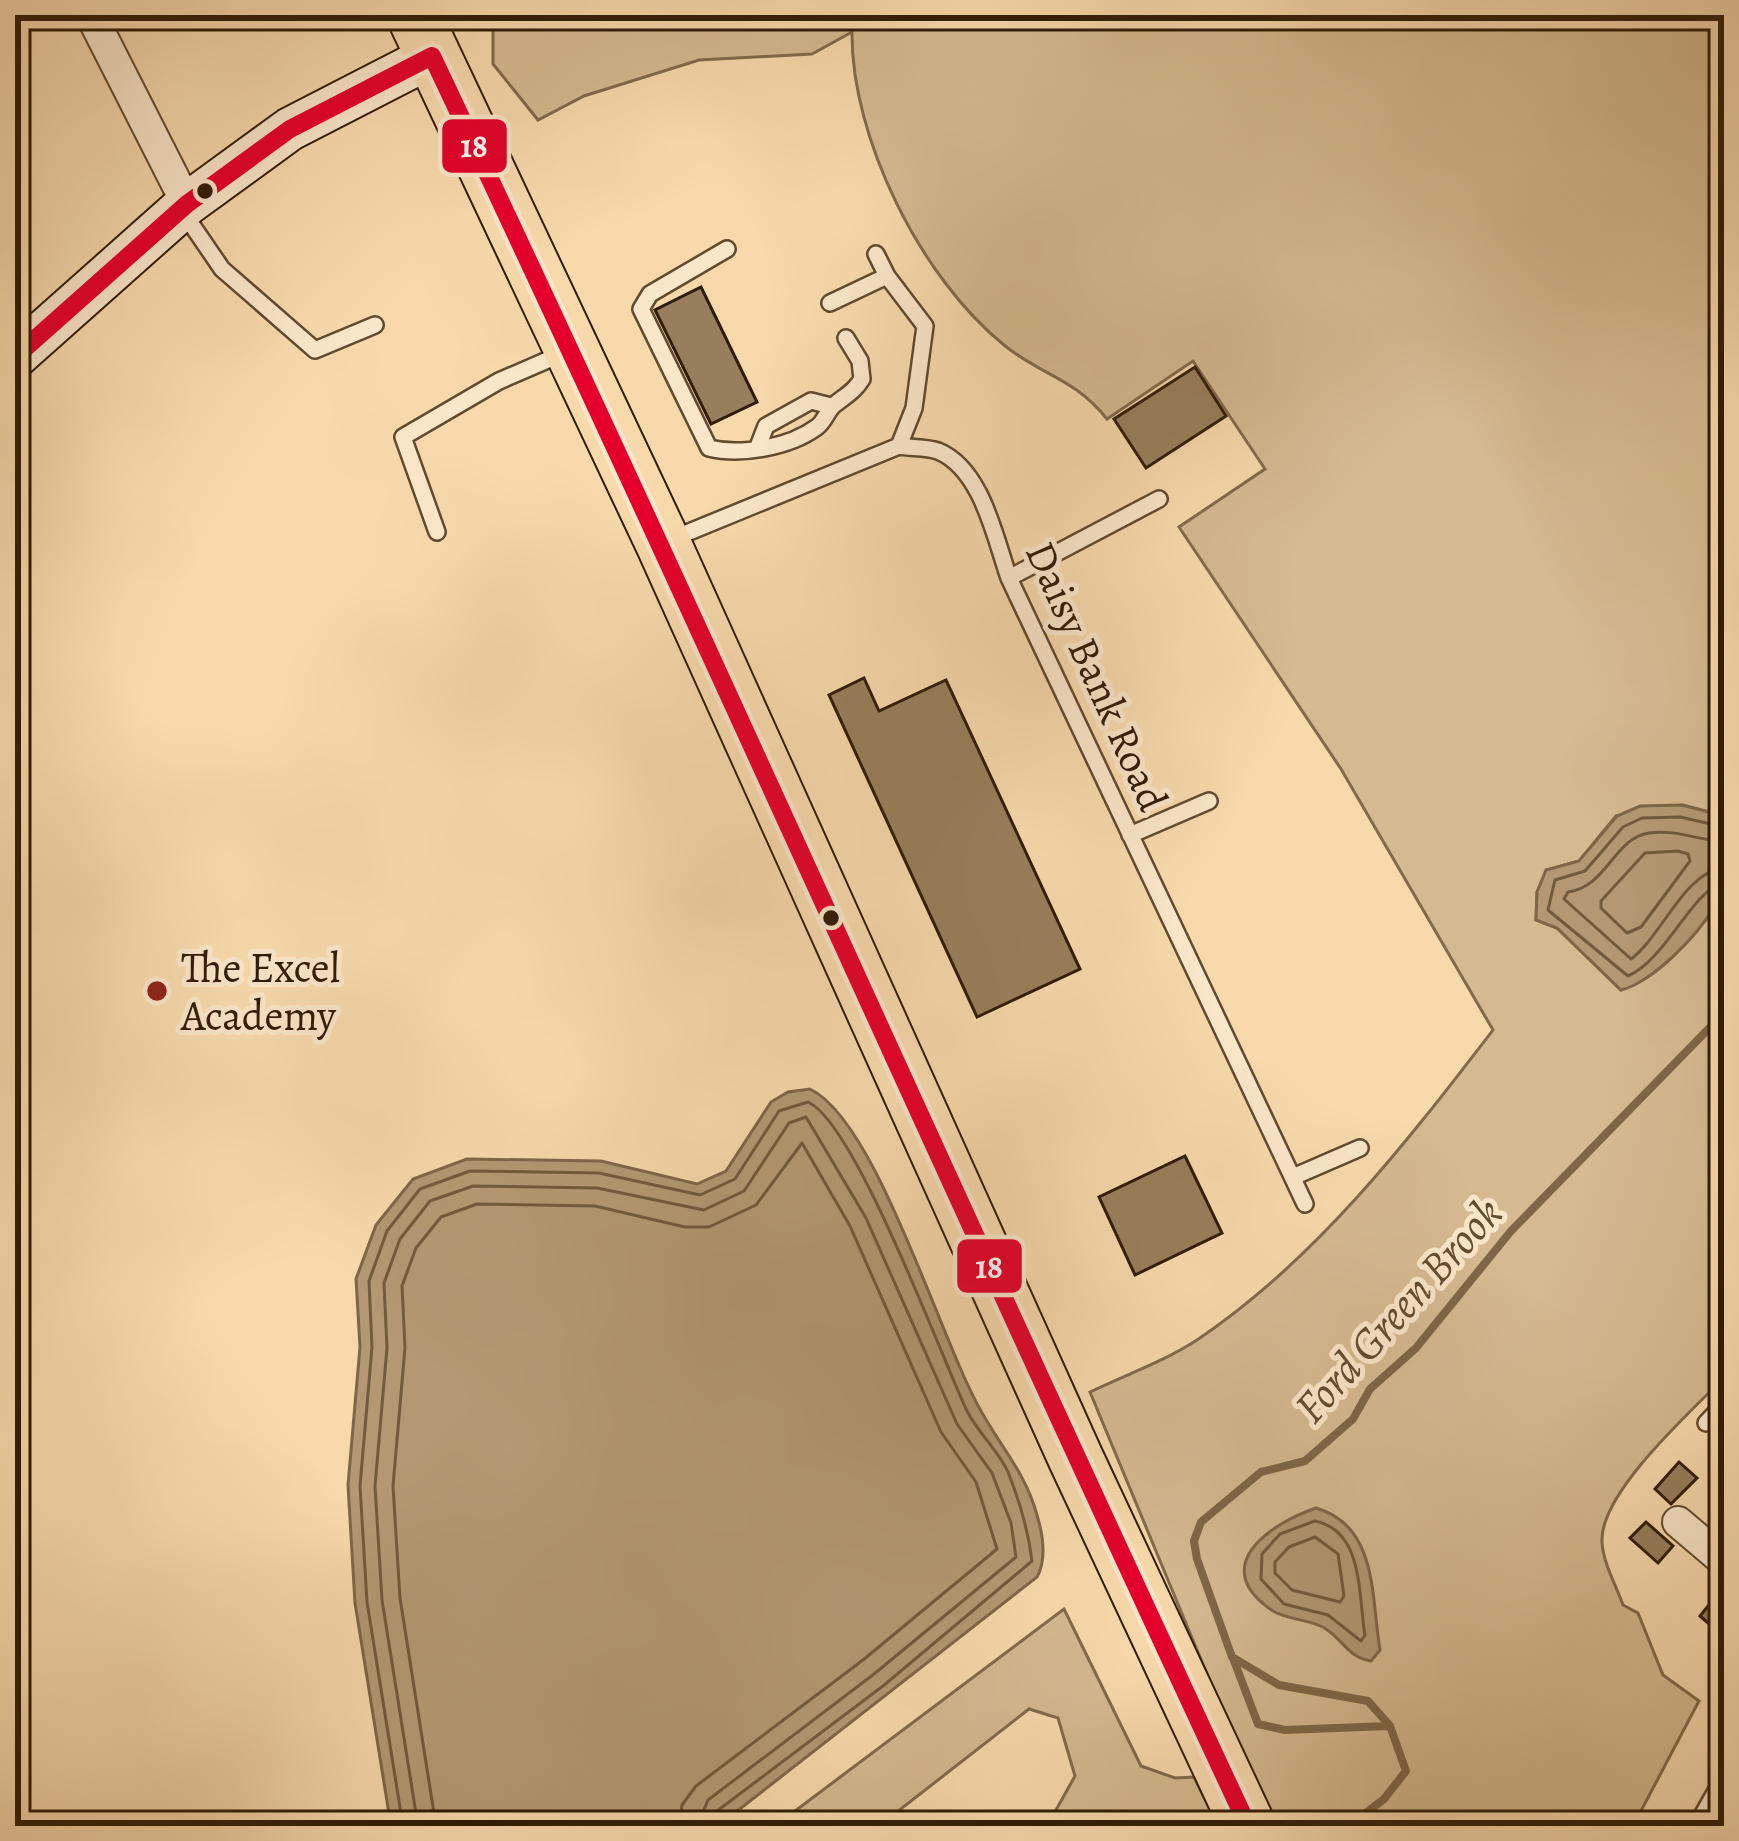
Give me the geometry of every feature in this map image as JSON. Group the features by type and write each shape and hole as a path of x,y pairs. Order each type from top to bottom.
{"highway":[{"path":"423,35 663,542 1248,1826"}],"street":[{"path":"91,15 184,207"},
{"path":"15,357 184,207 423,35"},
{"path":"1678,1522 1724,1561"}],"lane":[{"path":"184,207 222,269 315,350 374,325"},
{"path":"728,249 650,294 641,309 710,448 734,454 759,444 779,447 822,424 831,406 862,379 860,361 846,338"},
{"path":"663,542 899,446 914,408 925,326 876,254"},
{"path":"830,303 887,276"},
{"path":"437,532 404,437 499,381 573,349"},
{"path":"759,444 766,426 812,401 831,406"},
{"name":"Daisy Bank Road","path":"899,446 938,451 962,470 984,506 1009,578 1305,1204"},
{"path":"1009,578 1160,499"},
{"path":"1130,835 1209,801"},
{"path":"1294,1177 1360,1148"},
{"path":"1706,1423 1724,1404"},
{"path":"1719,1826 1703,1814 1724,1777"}],"shaded area":[{"path":"505,15 1724,15 1724,816 1682,805 1616,816 1579,861 1547,870 1537,892 1536,920 1557,928 1621,990 1668,961 1724,889 1724,1378 1631,1478 1605,1523 1602,1542 1623,1605 1638,1613 1663,1675 1699,1701 1633,1826 1270,1826 1090,1392 1197,1340 1282,1273 1393,1156 1493,1030 1341,769 1179,527 1265,469 1193,361 1107,419 1082,394 1018,355 974,317 919,244 878,160 855,73 852,32 812,54 699,60 584,96 538,120 493,64 493,27 487,20"},
{"path":"1064,1609 1141,1766 1175,1778 1194,1777 1218,1826 1047,1826 1075,1776 1058,1718 1029,1709 879,1826 775,1826"}],"water":[{"path":"1682,805 1724,816 1724,883 1710,913 1683,947 1650,975 1621,990 1557,928 1536,920 1537,892 1546,870 1579,861 1617,816 1640,806"},
{"path":"810,1089 835,1109 883,1186 965,1378 1026,1487 1042,1539 1037,1577 718,1826 391,1826 355,1603 348,1485 360,1347 356,1279 376,1225 413,1179 467,1159 601,1161 697,1184 726,1171 771,1102 788,1092"},
{"path":"1316,1508 1351,1530 1368,1566 1380,1650 1371,1661 1352,1653 1320,1626 1273,1611 1254,1595 1245,1579 1245,1563 1264,1536"}],"building":[{"path":"701,287 757,402 711,424 655,310"},
{"path":"1195,367 1226,416 1146,468 1114,419"},
{"path":"864,678 879,711 946,680 1080,969 977,1017 829,695"},
{"path":"1185,1156 1222,1233 1135,1275 1099,1197"},
{"path":"1679,1462 1697,1478 1671,1504 1655,1489"},
{"path":"1646,1522 1673,1546 1658,1563 1630,1538"},
{"path":"1724,1586 1724,1637 1700,1616"}],"waterway":[{"name":"Ford Green Brook","path":"1349,1826 1384,1799 1406,1771 1390,1726 1368,1701 1279,1685 1232,1657 1197,1559 1194,1541 1201,1522 1261,1472 1305,1461 1353,1419 1370,1389 1416,1348 1511,1231 1724,1013"},
{"name":"Ford Green Brook","path":"1233,1658 1258,1724 1285,1730 1388,1726"}],"transit line":[{"name":"18","path":"15,357 187,204 290,129 432,56 1248,1826"}],"place":[{"name":"The Excel Academy","path":"157,991"}]}
